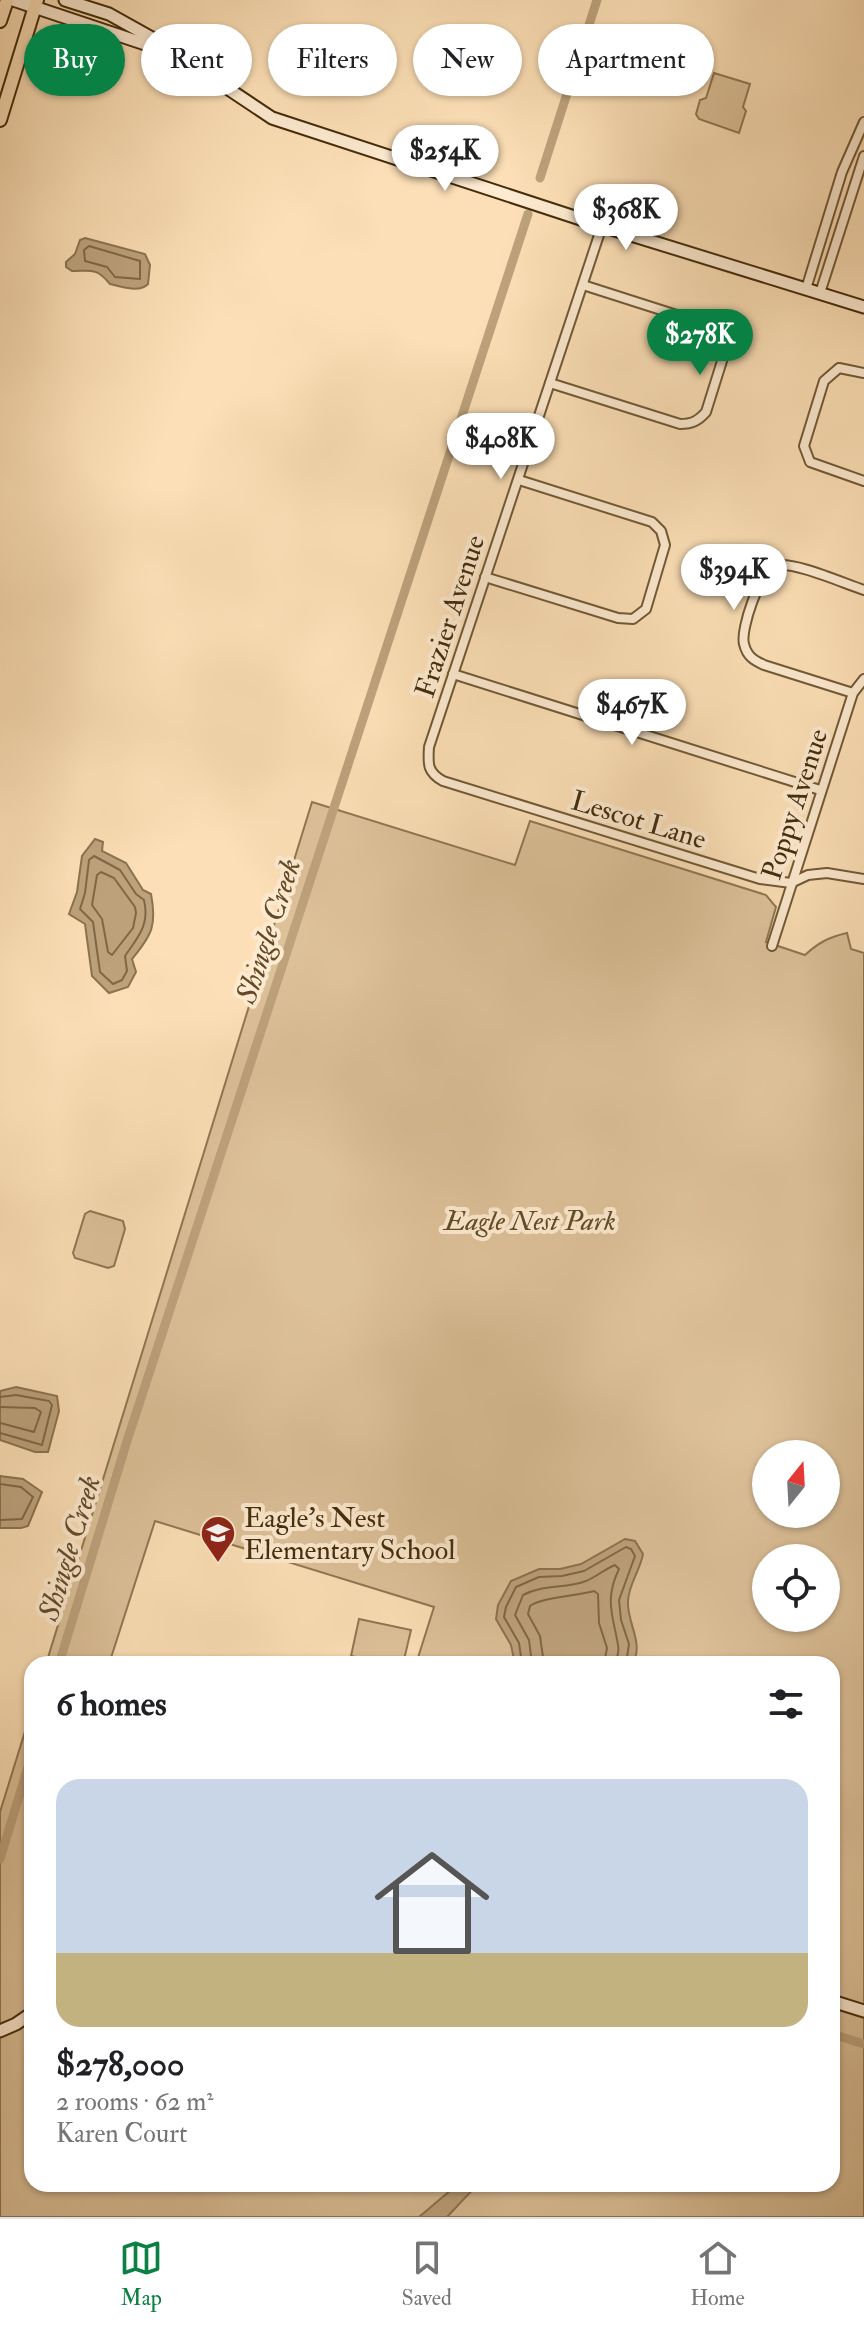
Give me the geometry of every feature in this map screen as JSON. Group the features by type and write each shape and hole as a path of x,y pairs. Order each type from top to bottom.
{"main road":[{"path":"0,21 7,0"},
{"path":"0,120 36,4"}],"street":[{"path":"13,0 36,4 141,42"},
{"path":"65,0 109,14 141,32"},
{"path":"239,96 272,118 602,226 864,307"},
{"path":"806,289 842,172 864,122"},
{"path":"820,293 864,156"},
{"name":"Frazier Avenue","path":"429,747 602,226"},
{"path":"550,383 680,424 690,424 706,412 727,345 720,333 708,325 583,285"},
{"path":"864,373 839,368 824,381 804,446 810,462 864,481"},
{"path":"485,577 618,618 633,619 646,609 665,545 661,531 652,522 519,480"},
{"path":"853,693 764,665 750,658 742,641 759,581 772,567 785,565 864,590"},
{"path":"453,674 820,790"},
{"name":"Poppy Avenue","path":"772,946 853,693 864,679"},
{"name":"Lescot Lane","path":"429,747 428,765 433,775 443,781 760,879 791,883 808,875 827,873 864,879"},
{"path":"840,2004 864,2011"},
{"path":"16,2024 24,2015"},
{"path":"0,2031 24,2018"}],"green space":[{"path":"714,73 750,84 739,133 699,119 696,114 700,100 714,96"},
{"name":"Eagle Nest Park","path":"312,802 515,865 530,821 766,895 776,907 766,942 805,955 824,941 847,933 851,949 864,953 864,2217 0,2217 0,1812 24,1735 24,2192 840,2192 840,1656 419,1656 434,1607 155,1521 112,1656 48,1656"},
{"path":"90,1211 123,1221 125,1229 114,1266 108,1268 75,1258 73,1253 85,1214"},
{"path":"359,1619 411,1630 405,1656 351,1656"}],"water":[{"path":"85,238 145,254 150,265 148,284 135,289 125,288 110,284 97,272 72,271 66,267 80,240"},
{"path":"95,839 103,842 102,851 126,863 143,890 151,894 153,905 151,929 132,959 136,972 128,987 109,993 92,976 85,924 69,914 77,892 82,856"},
{"path":"16,1387 57,1396 59,1411 48,1452 35,1452 0,1440 0,1391"},
{"path":"0,1476 23,1479 42,1492 28,1526 0,1528"},
{"path":"625,1539 635,1541 643,1554 632,1584 628,1610 636,1656 513,1656 511,1645 496,1619 498,1605 511,1581 539,1569 560,1569 581,1564"},
{"path":"449,2192 470,2192 447,2217 419,2217"}],"waterway":[{"name":"Shingle Creek","path":"540,178 597,0"},
{"name":"Shingle Creek","path":"61,1656 127,1441 528,214"},
{"name":"Shingle Creek","path":"0,1859 24,1780"},
{"path":"840,2036 864,2044"}],"place":[{"name":"Eagle's Nest Elementary School","path":"218,1564"}]}
